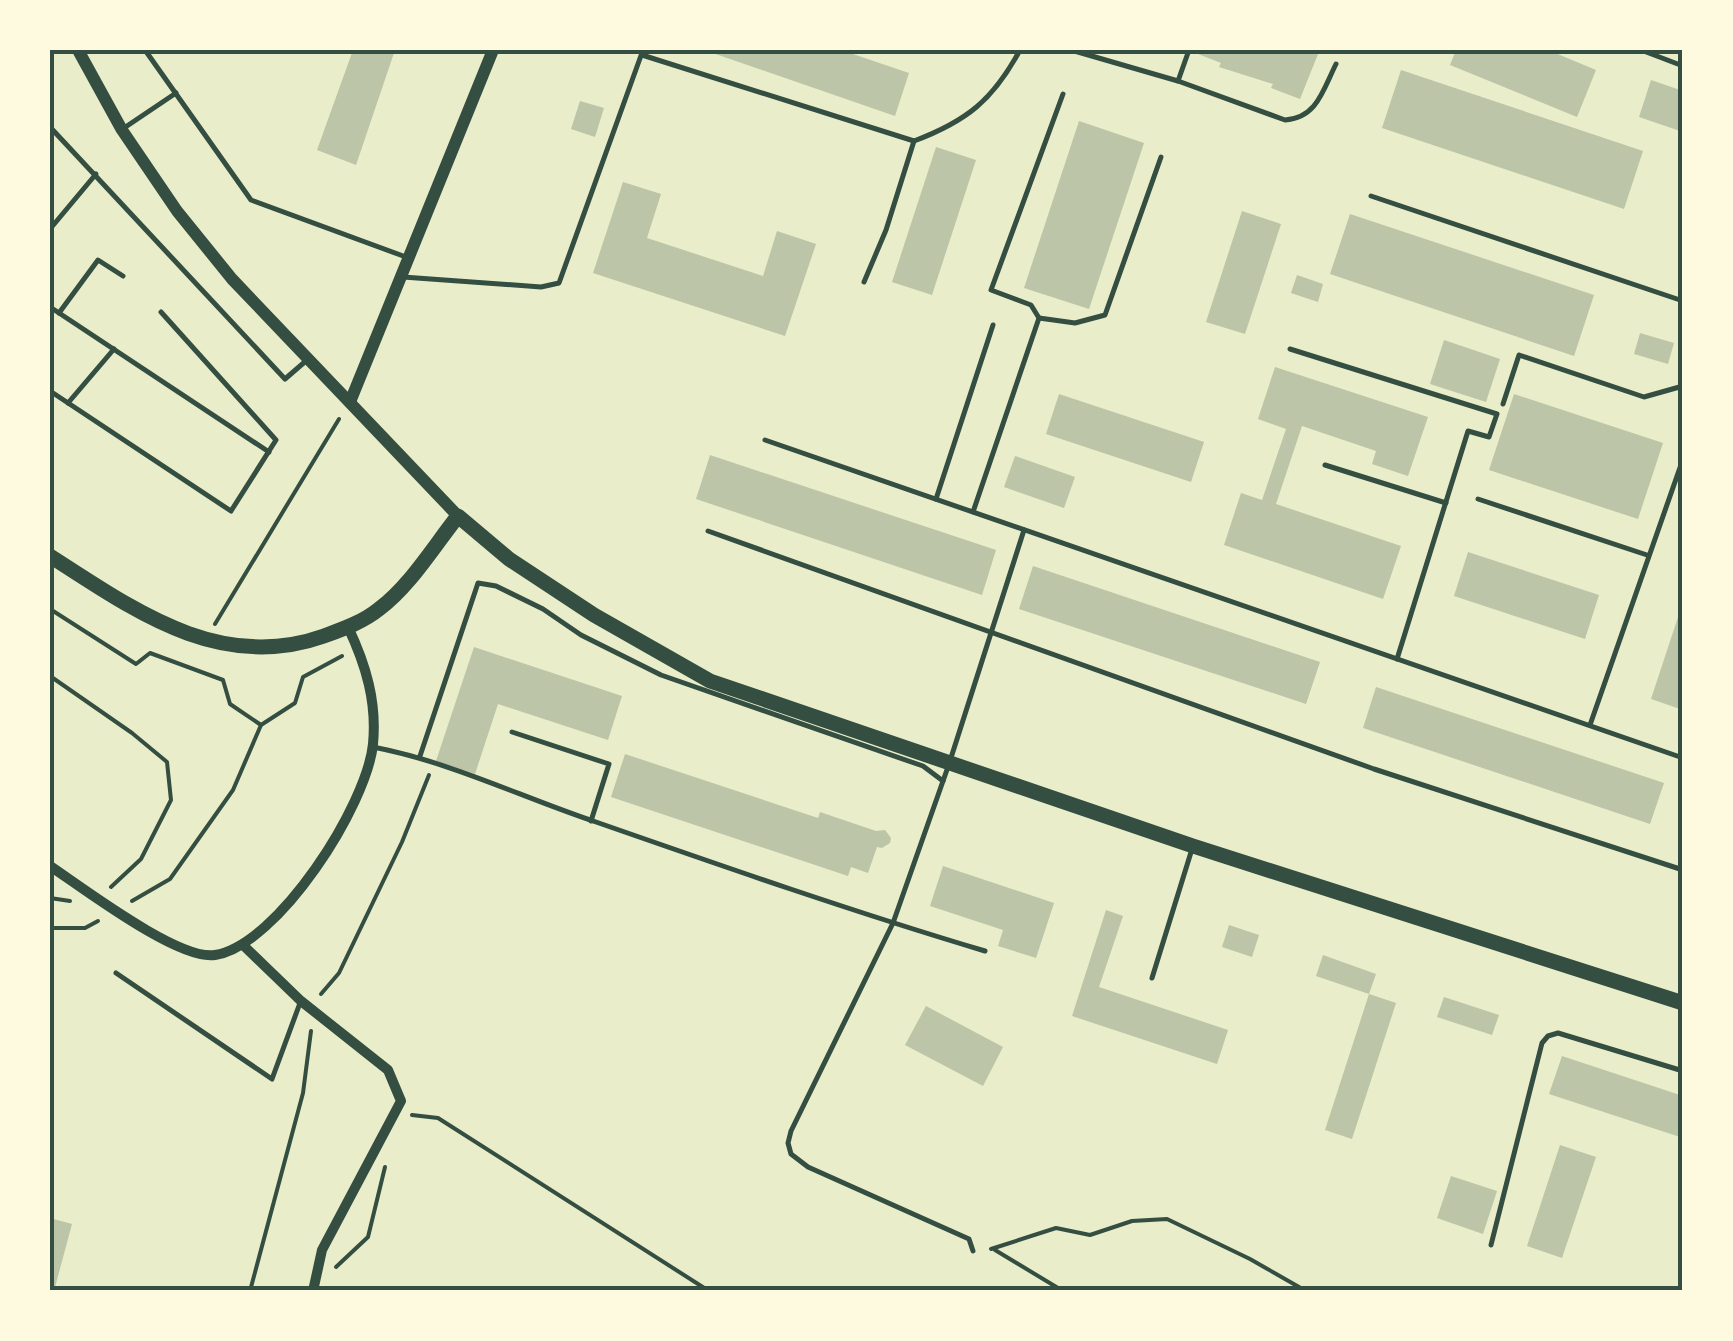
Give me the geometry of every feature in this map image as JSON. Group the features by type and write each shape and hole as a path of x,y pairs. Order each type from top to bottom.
{"main road":[{"path":"50,556 150,617 205,641 249,647 300,644 348,627 380,609 458,516 508,560 710,681 1193,846 1683,1003"}],"street":[{"path":"78,50 122,130 177,211 232,279 458,516"},
{"path":"350,402 493,50"},
{"path":"50,866 184,951 212,956 244,946 275,918 324,859 351,809 373,748 373,703 366,664 348,627"},
{"path":"244,946 301,1000 388,1070 401,1100 322,1250 314,1291"}],"lane":[{"path":"145,50 251,200 409,258"},
{"path":"403,277 541,287 560,283 642,52 914,141 975,112 1005,78 1020,50"},
{"path":"1071,50 1178,81 1284,120 1300,119 1312,111 1336,64"},
{"path":"1178,81 1188,50"},
{"path":"1642,50 1683,66"},
{"path":"122,130 176,93"},
{"path":"1039,318 1031,305 991,290 1062,94"},
{"path":"50,127 284,379 310,358"},
{"path":"864,282 886,230 914,141"},
{"path":"1039,318 1075,323 1105,315 1160,157"},
{"path":"51,227 96,174"},
{"path":"1371,196 1683,301"},
{"path":"60,313 98,260 122,276"},
{"path":"50,307 269,452"},
{"path":"50,392 231,511 276,440 161,312"},
{"path":"972,512 1039,318"},
{"path":"936,499 993,325"},
{"path":"68,403 114,349"},
{"path":"1290,349 1497,414 1488,437 1468,431 1398,659"},
{"path":"1504,404 1519,355 1644,397 1683,386"},
{"path":"764,440 1683,758"},
{"path":"1590,725 1683,459"},
{"path":"1325,464 1446,502"},
{"path":"1478,499 1647,555"},
{"path":"974,1251 969,1238 808,1167 790,1154 788,1143 893,923 1024,530"},
{"path":"708,531 1374,769 1683,870"},
{"path":"420,756 478,584 496,586 543,608 582,634 661,675 923,766 943,780"},
{"path":"512,732 610,764 591,821"},
{"path":"373,748 420,756 591,821 985,951"},
{"path":"1152,978 1193,846"},
{"path":"116,974 272,1079 301,1000"},
{"path":"1492,1245 1542,1044 1548,1036 1558,1033 1683,1072"}],"path":[{"path":"205,641 350,402"},
{"path":"50,609 136,664 150,653 223,680 230,704 261,725"},
{"path":"50,928 85,928 170,879 233,790 261,725 295,703 303,677 358,648"},
{"path":"50,676 167,762 171,800 140,859 111,887 80,902 50,898"},
{"path":"406,1114 438,1118 709,1291"},
{"path":"328,1276 368,1236 387,1158"},
{"path":"1063,1291 1000,1250 991,1249 1056,1228 1090,1236 1132,1222 1167,1220 1306,1291"}],"building":[{"path":"353,50 395,50 356,165 317,150"},
{"path":"704,50 841,50 909,73 895,116"},
{"path":"1188,50 1309,50 1318,54 1300,99 1271,88 1273,84 1219,67 1221,63"},
{"path":"1456,50 1548,50 1596,70 1577,117 1450,65"},
{"path":"1401,70 1643,151 1624,209 1382,128"},
{"path":"1651,80 1683,91 1683,132 1639,117"},
{"path":"580,101 604,108 595,137 571,129"},
{"path":"1079,121 1144,143 1089,309 1024,288"},
{"path":"936,147 976,160 932,295 892,282"},
{"path":"623,182 661,194 647,238 763,276 777,231 816,244 785,336 593,273"},
{"path":"1242,211 1281,224 1245,334 1206,322"},
{"path":"1350,214 1594,295 1574,356 1330,274"},
{"path":"1297,275 1323,284 1318,302 1291,293"},
{"path":"1640,333 1674,343 1668,364 1634,354"},
{"path":"1444,340 1500,359 1486,402 1430,384"},
{"path":"1275,367 1428,417 1408,476 1372,464 1376,451 1302,426 1276,504 1401,546 1383,599 1224,545 1241,493 1262,500 1286,429 1258,419"},
{"path":"1059,394 1204,442 1191,482 1046,434"},
{"path":"1514,394 1663,443 1638,519 1489,470"},
{"path":"710,455 996,550 982,595 696,499"},
{"path":"1015,456 1075,477 1064,508 1004,487"},
{"path":"1468,552 1599,595 1585,639 1454,596"},
{"path":"1033,566 1320,662 1306,704 1019,609"},
{"path":"1683,605 1683,710 1651,699"},
{"path":"474,647 622,696 608,740 498,704 475,774 436,761"},
{"path":"1376,687 1664,783 1650,824 1363,728"},
{"path":"625,754 818,818 820,812 876,831 885,830 890,843 877,847 868,873 851,867 848,876 611,797"},
{"path":"943,866 1054,903 1036,958 998,946 1003,930 930,906"},
{"path":"1106,910 1123,916 1099,987 1228,1030 1217,1064 1072,1016"},
{"path":"1229,925 1259,935 1252,957 1222,947"},
{"path":"1323,955 1376,974 1369,994 1316,976"},
{"path":"1369,994 1396,1003 1352,1139 1325,1130"},
{"path":"1444,997 1499,1015 1492,1035 1437,1017"},
{"path":"926,1006 1003,1047 983,1086 905,1045"},
{"path":"1562,1056 1683,1096 1683,1138 1549,1094"},
{"path":"1560,1145 1596,1157 1562,1258 1527,1246"},
{"path":"1451,1176 1497,1191 1483,1234 1437,1218"},
{"path":"50,1218 72,1224 54,1291 50,1291"}]}
